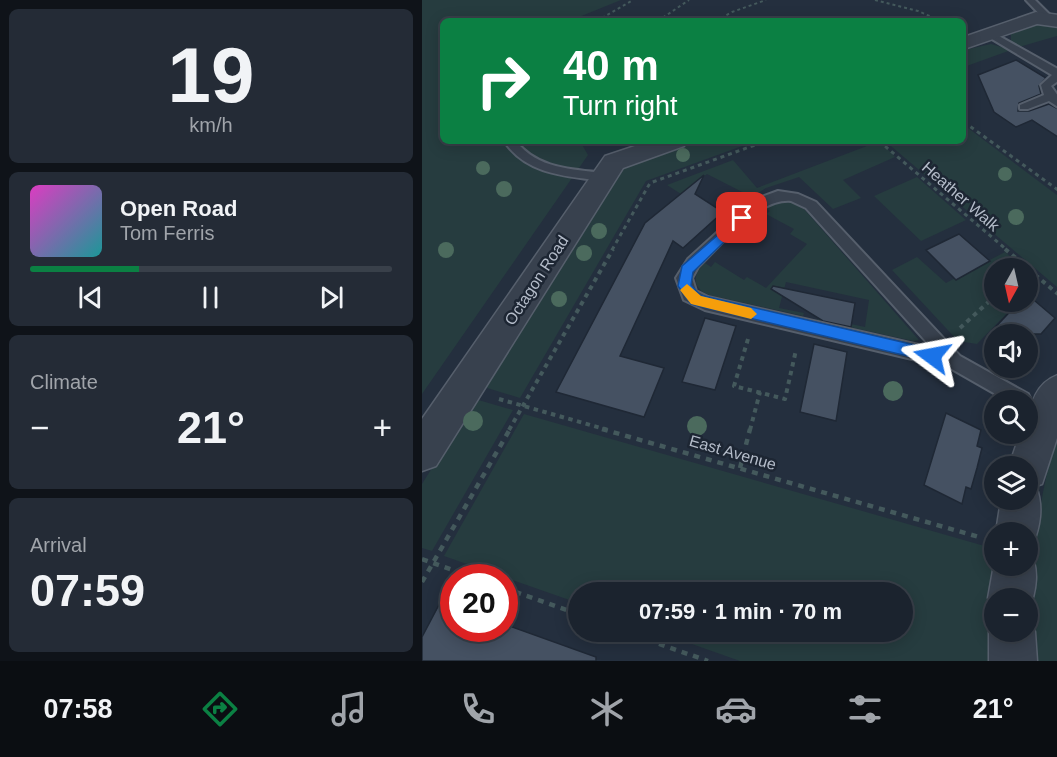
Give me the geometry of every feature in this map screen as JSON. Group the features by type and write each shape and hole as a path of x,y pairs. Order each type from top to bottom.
{"street":[{"path":"966,42 1036,18 1054,21"},
{"name":"Octagon Road","path":"422,452 614,162 666,144"},
{"path":"1012,642 1013,661"}],"lane":[{"path":"1030,0 1054,21"},
{"path":"990,34 1058,75 1046,84 1053,100 1024,107"},
{"path":"512,144 517,153 544,168 604,177"},
{"path":"954,361 811,206 794,196 769,197 758,203 693,262 684,278 685,286 696,300 954,361 1013,390"}],"path":[{"path":"602,18 633,0"},
{"path":"662,18 689,0"},
{"path":"722,18 757,1 766,0"},
{"path":"875,0 918,11 934,18"},
{"path":"966,123 1058,190"},
{"path":"422,582 650,183 758,144"},
{"name":"Heather Walk","path":"883,144 1015,258"},
{"name":"Heather Walk","path":"1038,277 1058,294"},
{"path":"941,346 984,307"},
{"path":"756,315 734,386 785,399 802,326"},
{"name":"East Avenue","path":"464,389 984,539"},
{"path":"740,468 760,392"},
{"path":"422,559 440,565"},
{"path":"518,593 568,611"},
{"path":"650,642 691,658 708,661"}],"green space":[{"path":"422,0 621,0 576,18 440,18 440,144 582,144 588,155 422,394"},
{"path":"1041,23 1057,25 1057,36 1019,47 1011,41 1011,34"},
{"path":"991,44 1011,50 966,66 966,50"},
{"path":"966,127 1057,195 1057,287 1038,271 1038,258 1023,258 889,144 966,144"},
{"path":"691,144 748,144 646,181 520,398 484,387 623,167"},
{"path":"872,144 883,144 895,157 843,180 861,198 833,209 799,177 766,188 752,197 707,174 681,194 667,185 733,160 757,188"},
{"path":"917,177 966,220 921,241 874,196"},
{"path":"782,201 791,202 804,209 919,340 913,341 818,320 818,317 865,327 869,300 786,282 779,308 804,313 803,316 709,295 699,289 696,281 698,272 705,263 711,267 715,262 744,280 747,277 766,288 807,244 790,234 794,229 766,214 770,211 765,208"},
{"path":"1005,252 1012,258 994,258"},
{"path":"917,257 946,283 984,263 984,312 1008,312 997,324 984,324 984,337 977,344 958,341 892,270"},
{"path":"475,399 513,410 432,551 422,548 422,484"},
{"path":"524,414 984,546 984,576 995,576 995,588 984,588 984,642 995,642 995,661 740,661 686,642 913,642 913,582 568,582 568,599 518,582 518,564 467,564 444,556"},
{"path":"1057,436 1057,661 1035,661 1034,642 1038,642 1038,588 1033,588 1033,576 1038,576 1038,526 1049,463"}],"building":[{"path":"1016,60 1046,78 1039,86 1041,94 1019,103 1018,111 1029,111 1049,104 1058,109 1058,137 1032,120 1016,127 994,112 978,75"},
{"path":"704,175 695,194 723,212 683,248 673,241 620,356 664,368 644,417 556,392 645,223"},
{"path":"959,234 987,258 984,258 984,264 956,280 926,250"},
{"path":"773,286 855,303 851,327 823,321 771,289"},
{"path":"1038,304 1055,318 1041,334 1038,334 1038,324 998,324 1010,312 1038,312"},
{"path":"705,318 736,326 715,390 682,382"},
{"path":"814,344 847,352 836,421 800,412"},
{"path":"946,413 981,430 977,446 982,448 977,468 971,489 966,487 962,504 924,485"},
{"path":"440,603 440,642 518,642 518,629 596,657 596,661 422,661 422,637"}],"slow traffic":[{"path":"687,290 696,300 751,314"}],"route":[{"path":"742,218 687,270 684,278 685,286 696,300 932,356"}]}
